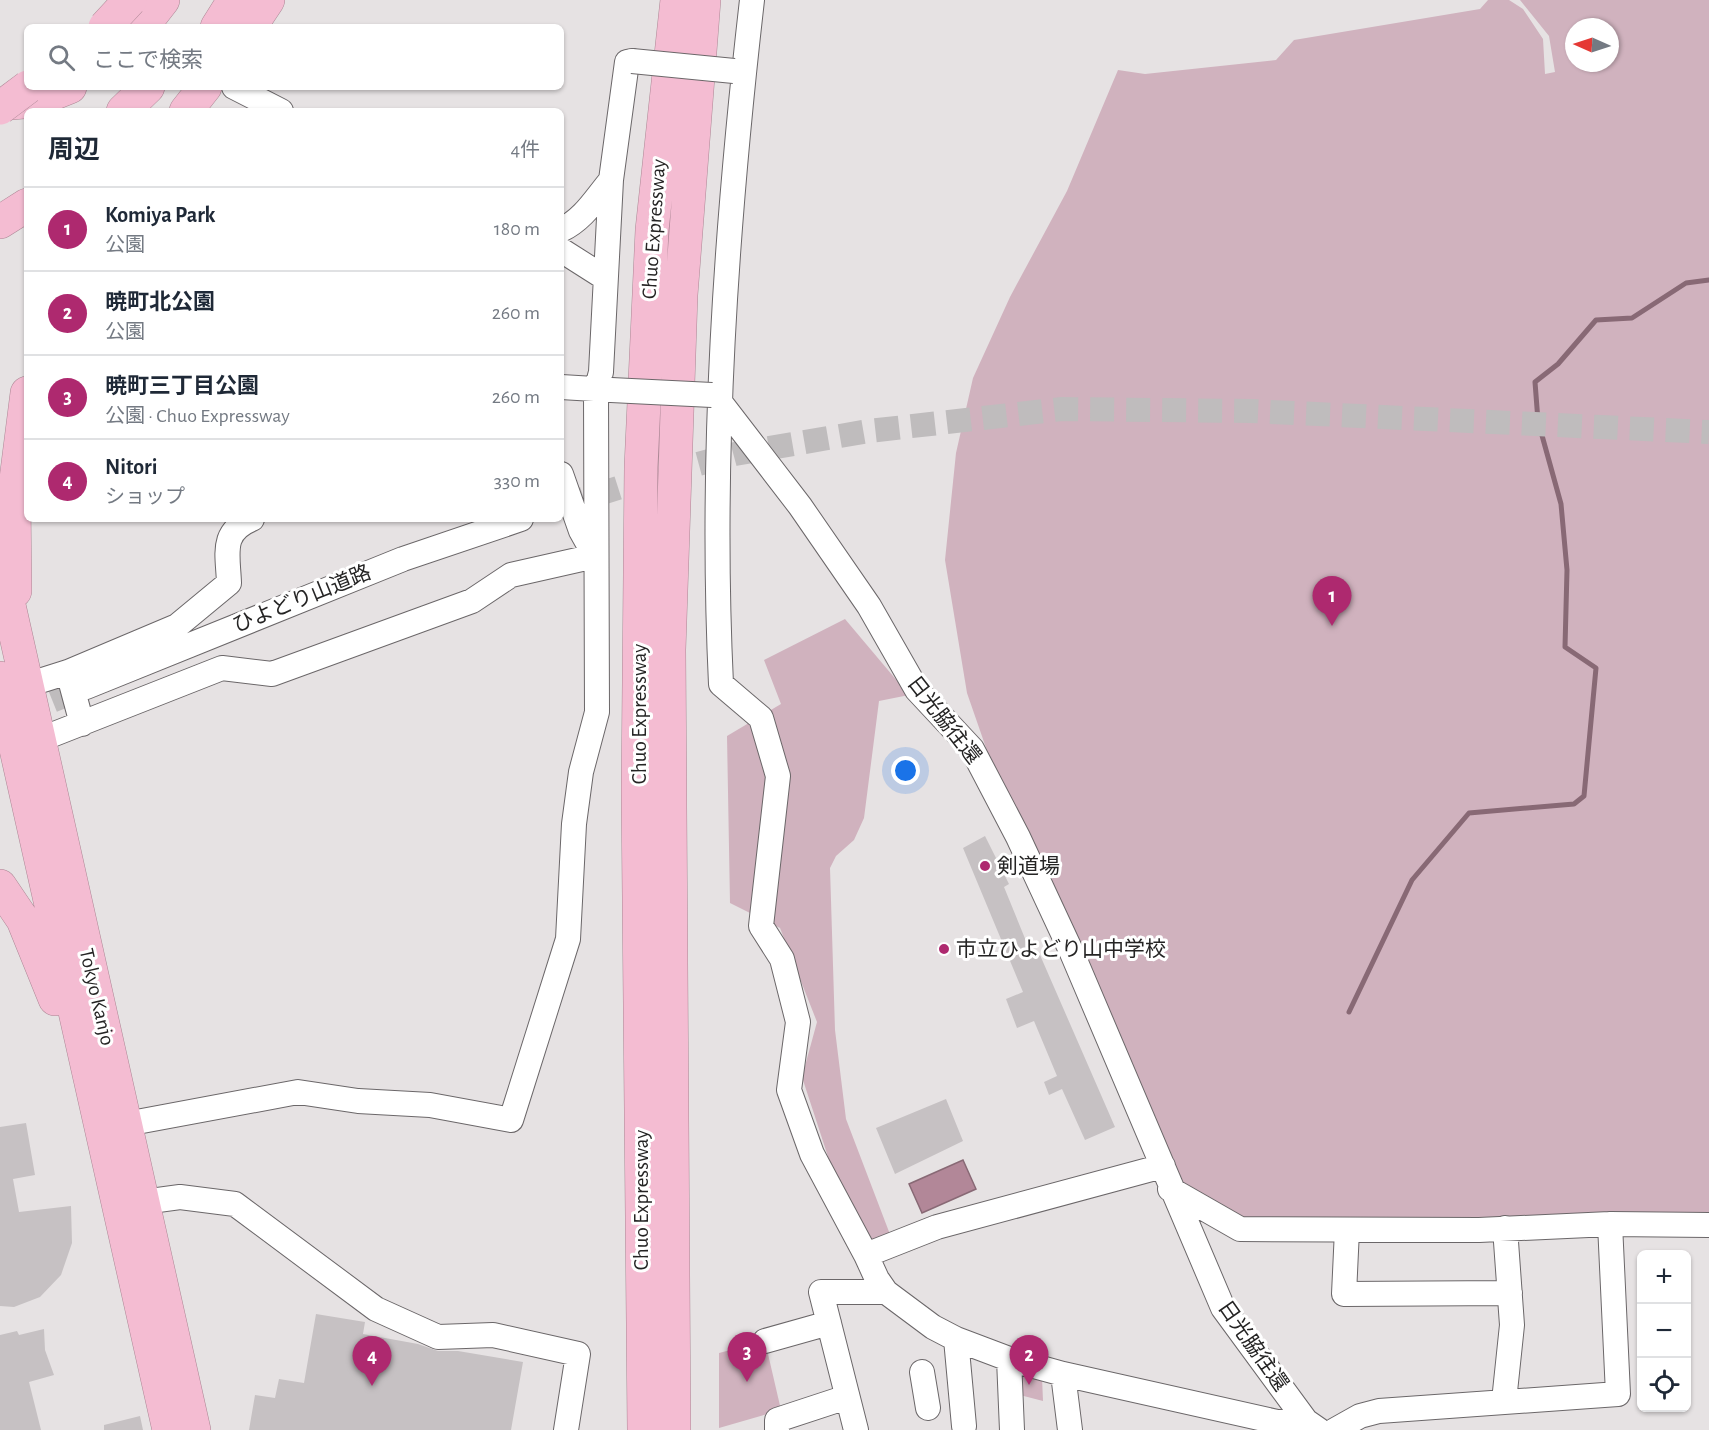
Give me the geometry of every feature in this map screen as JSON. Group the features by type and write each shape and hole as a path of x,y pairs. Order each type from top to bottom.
{"highway":[{"path":"108,24 130,0"},
{"path":"144,24 163,0"},
{"path":"198,24 212,0"},
{"path":"219,24 234,0"},
{"path":"252,24 268,0"},
{"name":"Chuo Expressway","path":"644,1430 638,791 641,467 652,230 676,0"},
{"name":"Chuo Expressway","path":"674,1430 669,650 681,295 704,0"},
{"path":"0,106 24,90"},
{"path":"0,106 35,101 62,90"},
{"path":"126,108 145,90"},
{"path":"149,108 166,90"},
{"path":"188,108 203,90"},
{"path":"0,205 24,189"},
{"path":"0,222 24,206"},
{"path":"13,681 16,598 13,516 15,466 24,411"},
{"name":"Tokyo Kanjo","path":"0,565 13,681 102,1076 125,1234 169,1430"},
{"name":"Tokyo Kanjo","path":"13,681 39,740 64,907"},
{"path":"0,886 23,920 52,990 81,1080 96,1145 125,1234"},
{"name":"Tokyo Kanjo","path":"102,1076 126,1124 194,1430"}],"street":[{"path":"752,0 739,72 716,397 721,684 761,718 778,776 761,926 782,959 798,1022 789,1089 812,1154 886,1292 933,1327 956,1339 1010,1359 1064,1374 1277,1422 1312,1425"},
{"path":"126,1124 298,1092 358,1101 430,1105 511,1120 568,939 574,824 581,772 597,712 595,556 604,391 601,372 605,278 611,180 627,62 739,72"},
{"path":"242,91 274,108"},
{"path":"564,229 572,225 587,211 611,180"},
{"path":"564,252 605,278"},
{"path":"564,387 716,397"},
{"name":"日光脇往還","path":"716,397 800,506 869,606 917,690 972,749 1018,837 1072,954 1223,1308 1312,1425"},
{"path":"564,483 581,531 595,556"},
{"path":"13,681 77,680 177,626 229,583 228,543 237,525 244,522"},
{"name":"ひよどり山道路","path":"77,680 403,559 512,522"},
{"path":"39,740 222,668 272,674 472,601 511,576 595,556"},
{"path":"77,680 82,724"},
{"path":"866,1255 937,1227 1167,1178 1240,1230 1505,1228 1610,1224 1709,1225"},
{"path":"143,1202 180,1197 235,1204 376,1309 438,1337 494,1335 578,1354 566,1430"},
{"path":"1335,1430 1360,1416 1379,1411 1618,1394 1610,1224"},
{"path":"1504,1401 1512,1325 1505,1228"},
{"path":"1347,1230 1344,1294 1510,1293"},
{"path":"855,1430 821,1292 886,1292"},
{"path":"765,1341 829,1323"},
{"path":"956,1339 964,1426"},
{"path":"1010,1359 1012,1430"},
{"path":"1064,1374 1070,1430"},
{"path":"925,1390 960,1387"},
{"path":"777,1430 777,1420 847,1397"}],"shaded area":[{"path":"1488,0 1509,0 1523,9 1543,39 1545,74 1555,72 1549,36 1520,0 1709,0 1709,1225 1240,1229 1179,1190 992,765 967,693 945,560 956,453 973,378 1010,297 1067,191 1118,70 1145,74 1276,60 1294,40 1480,9"},
{"path":"845,619 909,695 879,701 864,818 854,840 836,856 830,868 835,1030 846,1119 891,1237 875,1246 834,1175 802,1077 817,1022 780,928 730,903 727,736 781,704 764,660"},
{"path":"963,1160 976,1189 922,1213 909,1184"},
{"path":"765,1341 781,1410 719,1428 719,1353"},
{"path":"1017,1370 1042,1377 1043,1401 1016,1394"}],"building":[{"path":"985,836 1009,884 1004,887 1033,958 1040,955 1115,1127 1085,1140 1062,1089 1049,1095 1044,1082 1057,1076 1034,1021 1017,1028 1006,999 1023,992 963,848"},
{"path":"946,1099 963,1141 895,1174 876,1128"},
{"path":"26,1123 35,1175 13,1179 19,1212 71,1206 72,1243 61,1275 40,1297 14,1307 0,1306 0,1127"},
{"path":"316,1314 365,1322 363,1334 418,1344 438,1351 458,1351 523,1362 511,1430 249,1430 255,1395 275,1398 279,1379 304,1383"},
{"path":"44,1329 45,1350 54,1375 29,1382 41,1430 0,1430 0,1335 17,1331 19,1335"},
{"path":"140,1416 143,1430 104,1430 104,1425"}],"waterway":[{"path":"1349,1012 1412,880 1469,813 1574,804 1584,796 1596,668 1565,647 1567,570 1561,504 1538,421 1535,382 1558,364 1596,320 1632,318 1686,283 1709,280"}],"tunnel":[{"path":"564,505 665,473 735,454 869,431 1062,409 1251,411 1709,432"},
{"path":"19,714 86,687"}],"place":[{"name":"Komiya Park","path":"1332,626"},
{"name":"剣道場","path":"985,866"},
{"name":"市立ひよどり山中学校","path":"944,949"},
{"name":"暁町三丁目公園","path":"747,1382"},
{"name":"暁町北公園","path":"1029,1385"},
{"name":"Nitori","path":"372,1386"}]}
